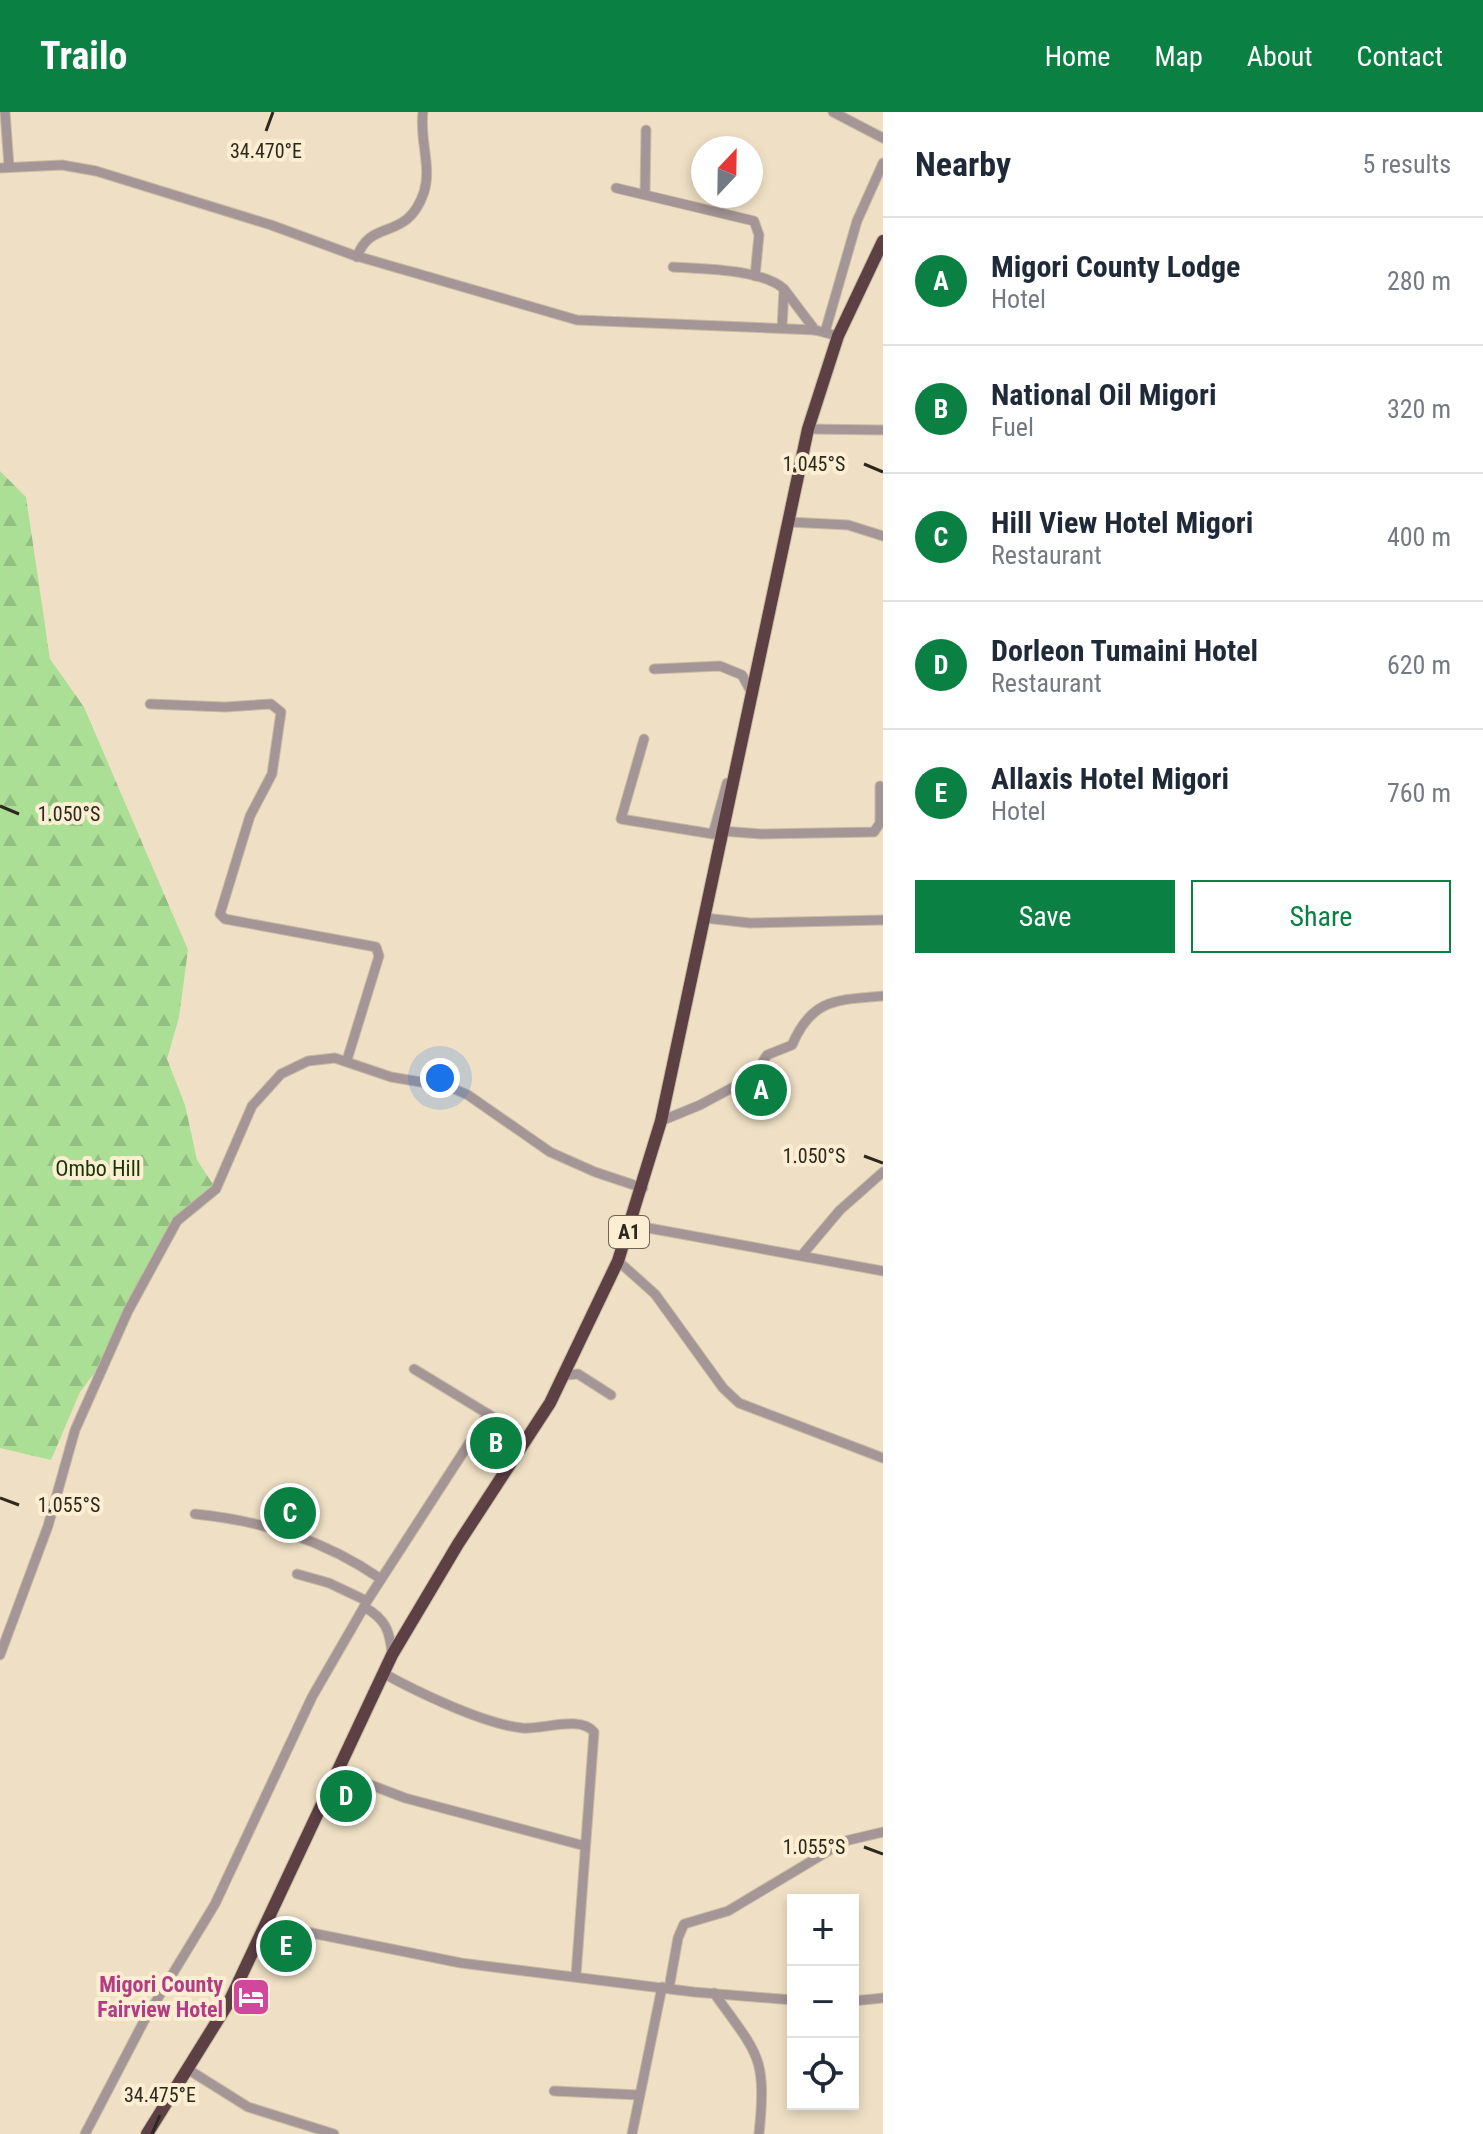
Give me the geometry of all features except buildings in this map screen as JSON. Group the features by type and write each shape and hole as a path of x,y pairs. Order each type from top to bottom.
{"highway":[{"name":"A1","path":"147,2134 229,2002 392,1655 458,1544 567,1375 632,1225 661,1121 753,694 826,333 883,241"}],"street":[{"path":"5,112 4,167 62,165 96,171 271,225 357,257 586,321 782,328 826,333"},
{"path":"357,257 362,244 371,237 408,221 420,201 427,176 421,129 423,112"},
{"path":"833,112 883,138"},
{"path":"645,193 646,130"},
{"path":"826,333 857,221 883,163"},
{"path":"616,188 754,221 759,235 755,276"},
{"path":"673,267 755,276 784,289 826,333"},
{"path":"782,328 784,289"},
{"path":"808,429 883,430"},
{"path":"789,522 848,525 883,536"},
{"path":"644,739 621,819 713,834 753,694 742,675 720,666 654,669"},
{"path":"150,704 225,707 271,704 281,712 272,774 250,816 220,914 225,919 376,947 379,956 347,1060"},
{"path":"722,831 772,835 874,832 880,823 880,786"},
{"path":"705,918 750,923 883,920"},
{"path":"661,1121 700,1105 757,1074 767,1055 792,1045 805,1019 820,1008 840,1000 883,996"},
{"path":"0,1655 52,1513 75,1430 121,1325 177,1221 216,1189 252,1106 271,1082 308,1061 347,1060 391,1077 458,1090 550,1152 595,1172 643,1188"},
{"path":"802,1255 840,1210 883,1172"},
{"path":"632,1225 883,1271"},
{"path":"618,1261 655,1294 723,1388 739,1403 883,1458"},
{"path":"414,1369 527,1440"},
{"path":"567,1375 578,1374 611,1395"},
{"path":"85,2134 150,2010 215,1904 312,1697 381,1579 488,1414"},
{"path":"195,1514 254,1522 297,1535 341,1554 381,1579"},
{"path":"297,1574 329,1583 366,1604 387,1625 392,1655"},
{"path":"383,1673 435,1699 517,1727 591,1728 596,1740 576,1975"},
{"path":"337,1772 405,1798 552,1840 585,1846"},
{"path":"632,2134 639,2095 684,1924 728,1911 845,1841 883,1832"},
{"path":"267,1924 461,1963 787,1999"},
{"path":"714,1993 747,2036 763,2073 759,2134"},
{"path":"859,2000 883,1998"},
{"path":"189,2070 248,2107 334,2134"},
{"path":"554,2091 639,2095"}],"green space":[{"name":"Ombo Hill","path":"0,471 26,497 50,659 84,707 188,950 179,1017 167,1059 185,1105 197,1160 216,1189 187,1212 108,1355 80,1392 51,1460 0,1448"}],"place":[{"name":"Migori County Lodge","path":"761,1090"},
{"name":"National Oil Migori","path":"496,1443"},
{"name":"Hill View Hotel Migori","path":"290,1513"},
{"name":"Dorleon Tumaini Hotel","path":"346,1796"},
{"name":"Allaxis Hotel Migori","path":"286,1946"},
{"name":"Migori County Fairview Hotel","path":"251,1997"}]}
